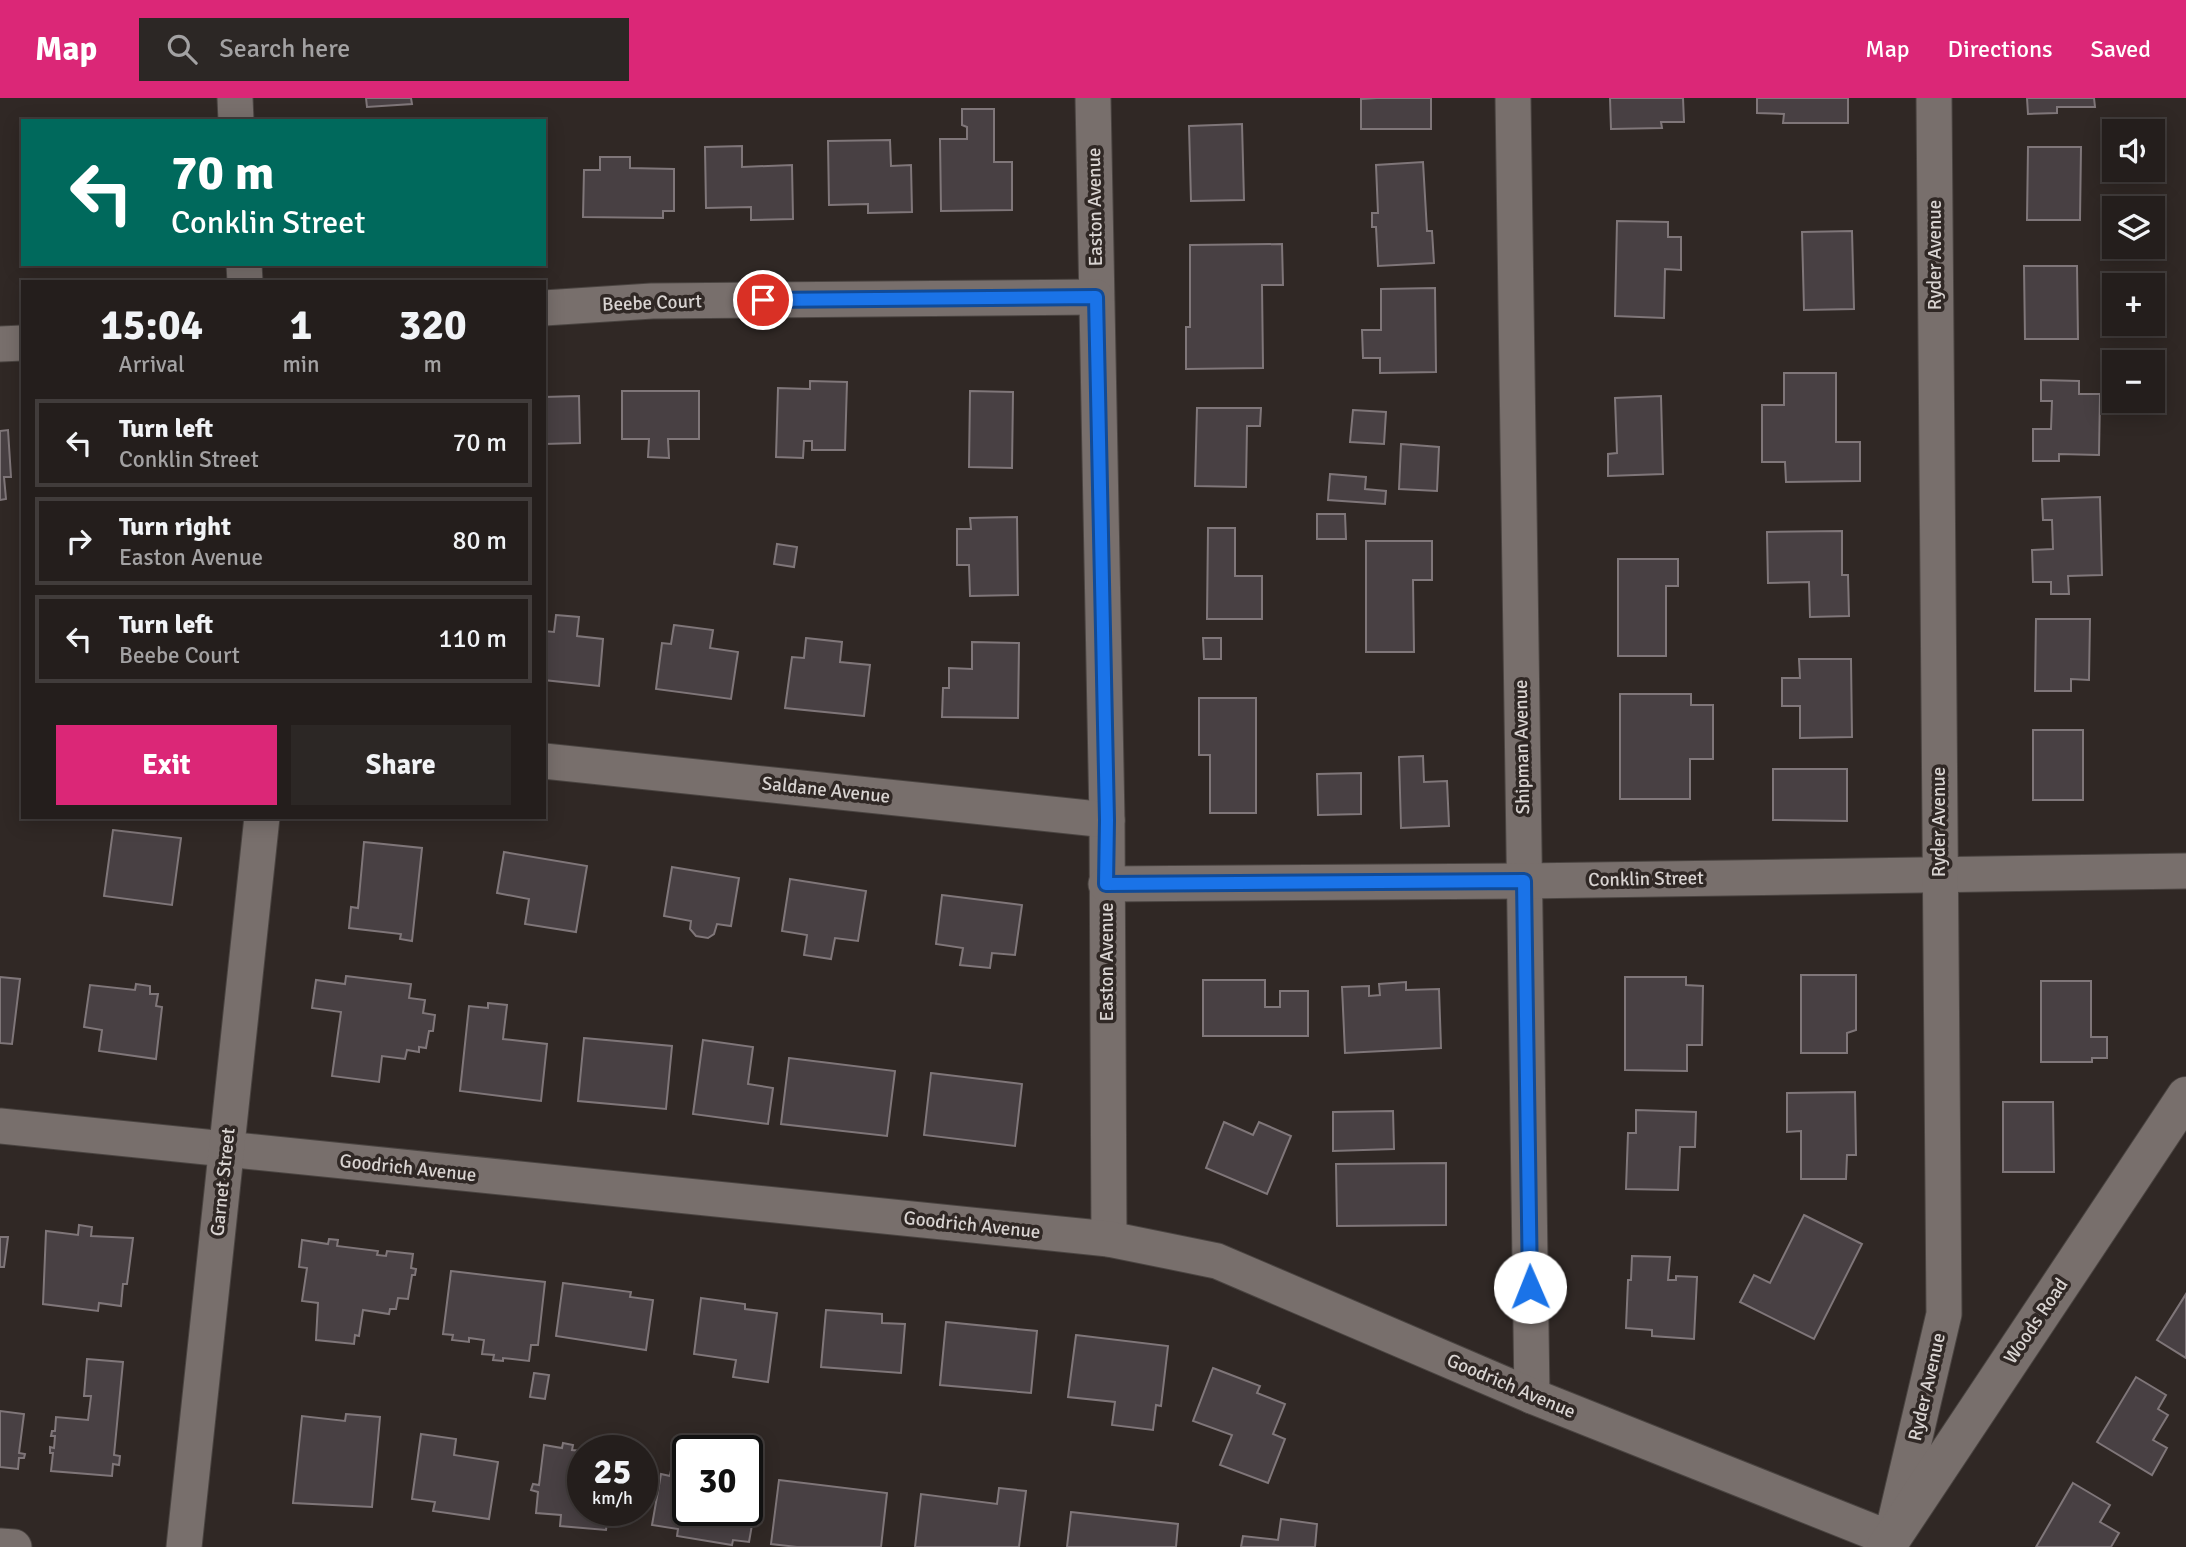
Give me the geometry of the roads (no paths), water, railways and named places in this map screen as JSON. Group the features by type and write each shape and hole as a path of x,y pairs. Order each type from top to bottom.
{"street":[{"path":"234,98 236,119"},
{"name":"Easton Avenue","path":"1093,98 1107,820 1109,1239"},
{"name":"Shipman Avenue","path":"1513,98 1532,1396"},
{"name":"Ryder Avenue","path":"1889,1543 1944,1314 1934,98"},
{"name":"Beebe Court","path":"546,308 652,301 1096,297"},
{"path":"0,344 21,343"},
{"name":"Saldane Avenue","path":"546,761 1107,820"},
{"name":"Garnet Street","path":"184,1547 262,819"},
{"name":"Conklin Street","path":"1106,884 2186,872"},
{"name":"Woods Road","path":"1889,1543 2186,1096"},
{"name":"Goodrich Avenue","path":"0,1126 1109,1239 1217,1261 1532,1396 1889,1543"},
{"path":"0,1546 13,1547"}]}
